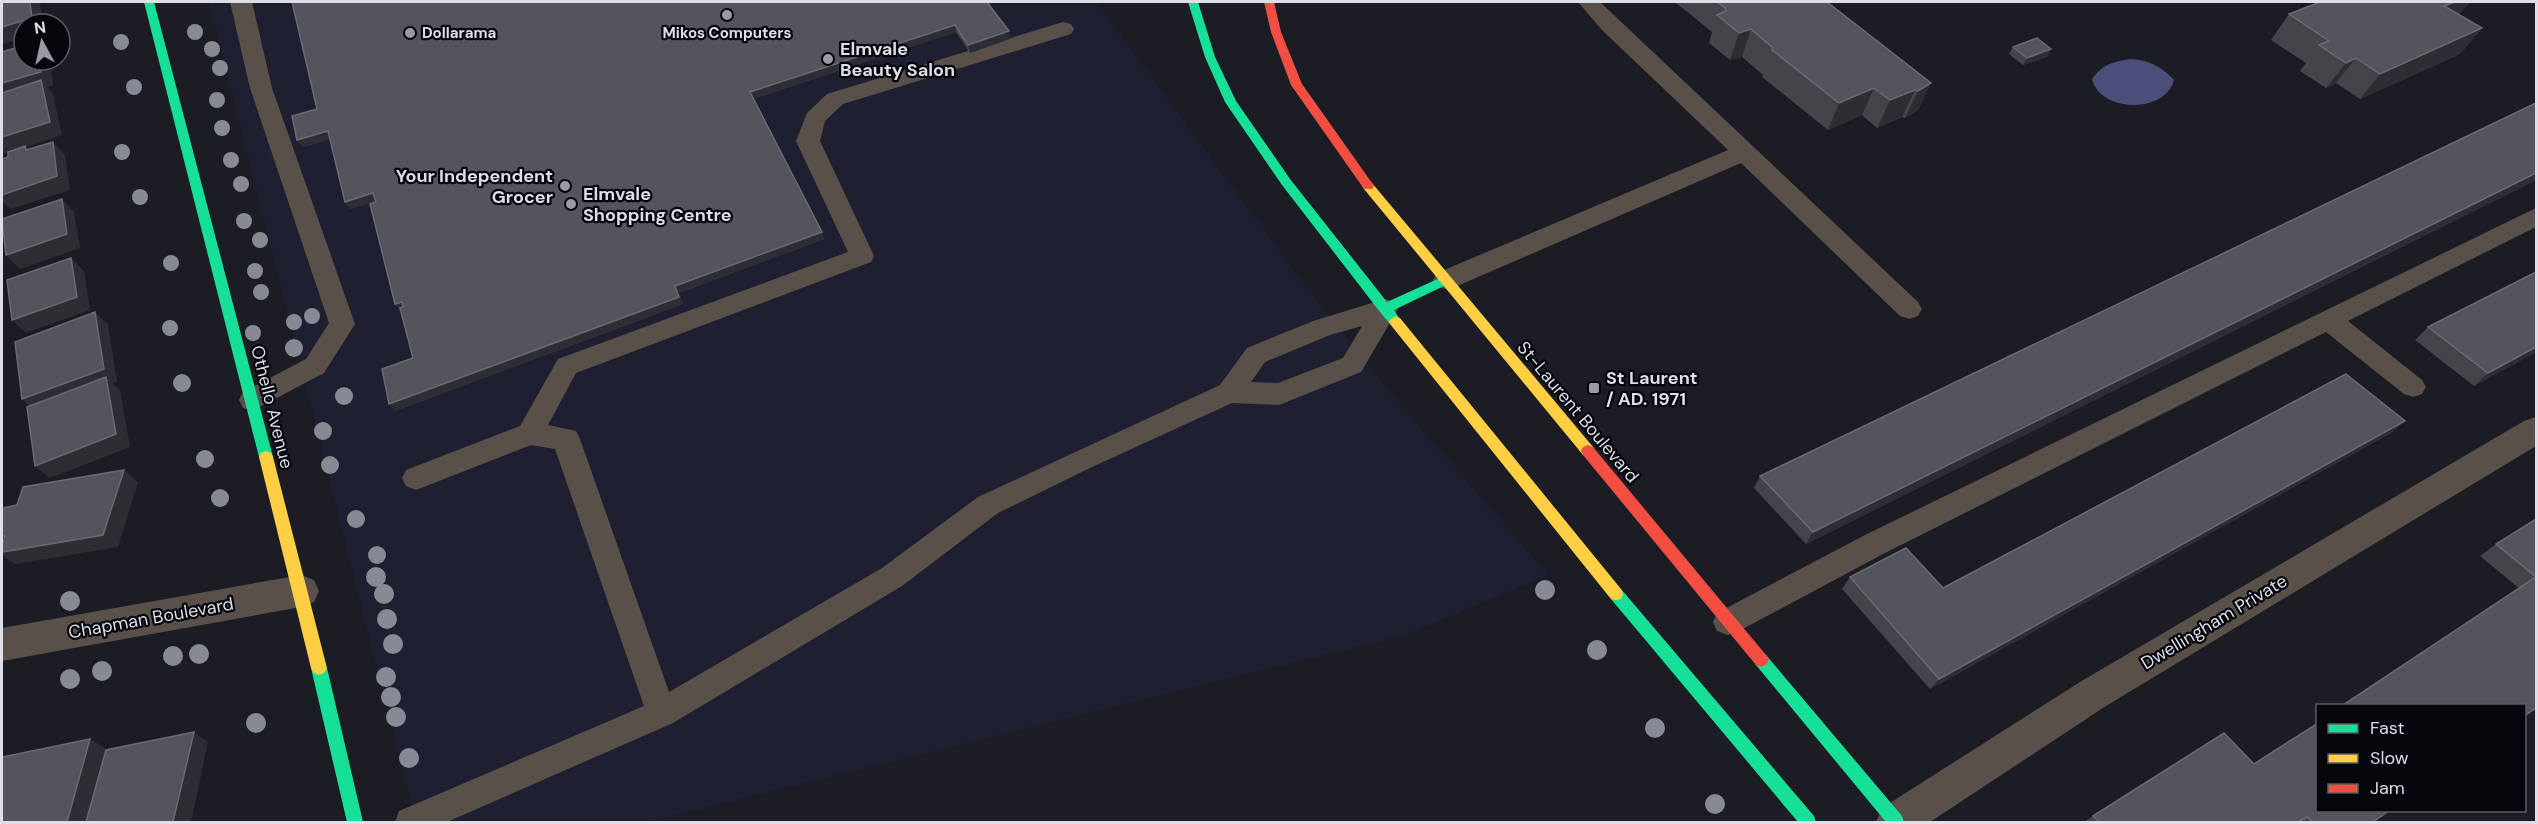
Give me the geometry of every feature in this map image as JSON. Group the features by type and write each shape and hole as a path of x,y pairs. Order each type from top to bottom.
{"street":[{"name":"Othello Avenue","path":"148,2 301,591 355,822"},
{"path":"1193,2 1210,57 1231,102 1286,182 1385,309 1674,666 1808,822"},
{"name":"St-Laurent Boulevard","path":"1269,2 1276,32 1297,85 1370,189 1896,822"},
{"path":"1385,309 1446,280"},
{"name":"Dwellingham Private","path":"1896,822 2093,694 2536,430"},
{"name":"Chapman Boulevard","path":"2,645 301,591"}],"lane":[{"path":"241,2 261,88 342,324 315,366 252,400"},
{"path":"1589,2 1909,309"},
{"path":"530,434 567,366 862,255 808,141 815,118 835,99 1063,29"},
{"path":"1446,280 1744,152"},
{"path":"1728,622 1875,544 2536,217"},
{"path":"1229,392 1256,355 1322,328 1385,309"},
{"path":"411,822 662,713 892,577 988,505 1229,392 1279,394 1352,365 1385,309"},
{"path":"2328,320 2413,387"},
{"path":"416,478 530,434 566,439 642,663 662,713"}],"shaded area":[{"path":"209,2 1096,2 1296,274 1396,400 1548,575 1406,635 647,822 416,822"}],"water":[{"path":"2130,59 2149,62 2164,71 2174,80 2168,91 2159,99 2146,104 2133,105 2107,98 2097,90 2092,79 2100,70 2113,63"}],"building":[{"path":"2,2 30,2 31,12 12,12 12,24 2,27"},
{"name":"Elmvale Shopping Centre","path":"292,2 987,2 1009,31 968,45 955,25 750,92 822,232 675,286 679,297 389,404 382,369 413,358 400,308 403,307 402,302 395,304 370,204 376,202 373,193 345,202 328,131 297,140 292,116 317,109"},
{"path":"1717,2 1827,2 1931,83 1918,91 1915,90 1890,100 1874,88 1839,103 1772,50 1773,48 1751,29 1739,33 1717,15 1726,11"},
{"path":"2320,2 2455,2 2444,6 2482,28 2380,74 2356,58 2346,63 2319,45 2329,41 2289,14"},
{"path":"2037,38 2051,49 2027,58 2013,47"},
{"path":"12,49 12,72 41,72 2,83 2,52"},
{"path":"41,80 50,122 2,137 2,93"},
{"path":"2536,103 2536,173 1813,532 1760,476"},
{"path":"53,142 57,176 2,195 2,159 8,157 8,152 25,146 26,150"},
{"path":"62,199 67,234 6,255 2,219"},
{"path":"71,258 77,297 12,320 7,280"},
{"path":"2536,272 2536,347 2488,373 2428,327"},
{"path":"95,312 104,369 22,399 15,342"},
{"path":"2346,374 2405,421 1939,679 1850,577 1906,548 1943,588"},
{"path":"106,377 116,434 35,466 27,407"},
{"path":"124,470 103,535 2,552 5,536 2,536 2,508 17,505 23,487"},
{"path":"2536,519 2536,577 2496,544"},
{"path":"2536,577 2536,708 2526,715 2526,704 2345,704"},
{"path":"2316,724 2316,812 2387,812 2373,822 2313,822 2307,817 2298,822 2099,822 2093,816 2224,733 2254,764"},
{"path":"194,732 173,822 86,822 106,750"},
{"path":"90,739 67,822 2,822 2,757"}],"traffic: fast":[{"path":"149,2 266,457"},
{"path":"1193,2 1210,57 1231,102 1286,182 1395,321"},
{"path":"1385,309 1446,280"},
{"path":"1616,594 1808,822"},
{"path":"1761,660 1896,822"},
{"path":"319,668 355,822"}],"traffic: slow":[{"path":"1368,186 1588,451"},
{"path":"1395,321 1616,594"},
{"path":"266,457 319,668"}],"traffic: jam":[{"path":"1269,2 1276,32 1297,85 1368,186"},
{"path":"1588,451 1761,660"}],"place":[{"name":"Mikos Computers","path":"727,15"},
{"name":"Dollarama","path":"410,33"},
{"name":"Elmvale Beauty Salon","path":"828,59"},
{"name":"Your Independent Grocer","path":"565,186"},
{"name":"Elmvale Shopping Centre","path":"571,204"},
{"name":"St Laurent / AD. 1971","path":"1594,388"}]}
